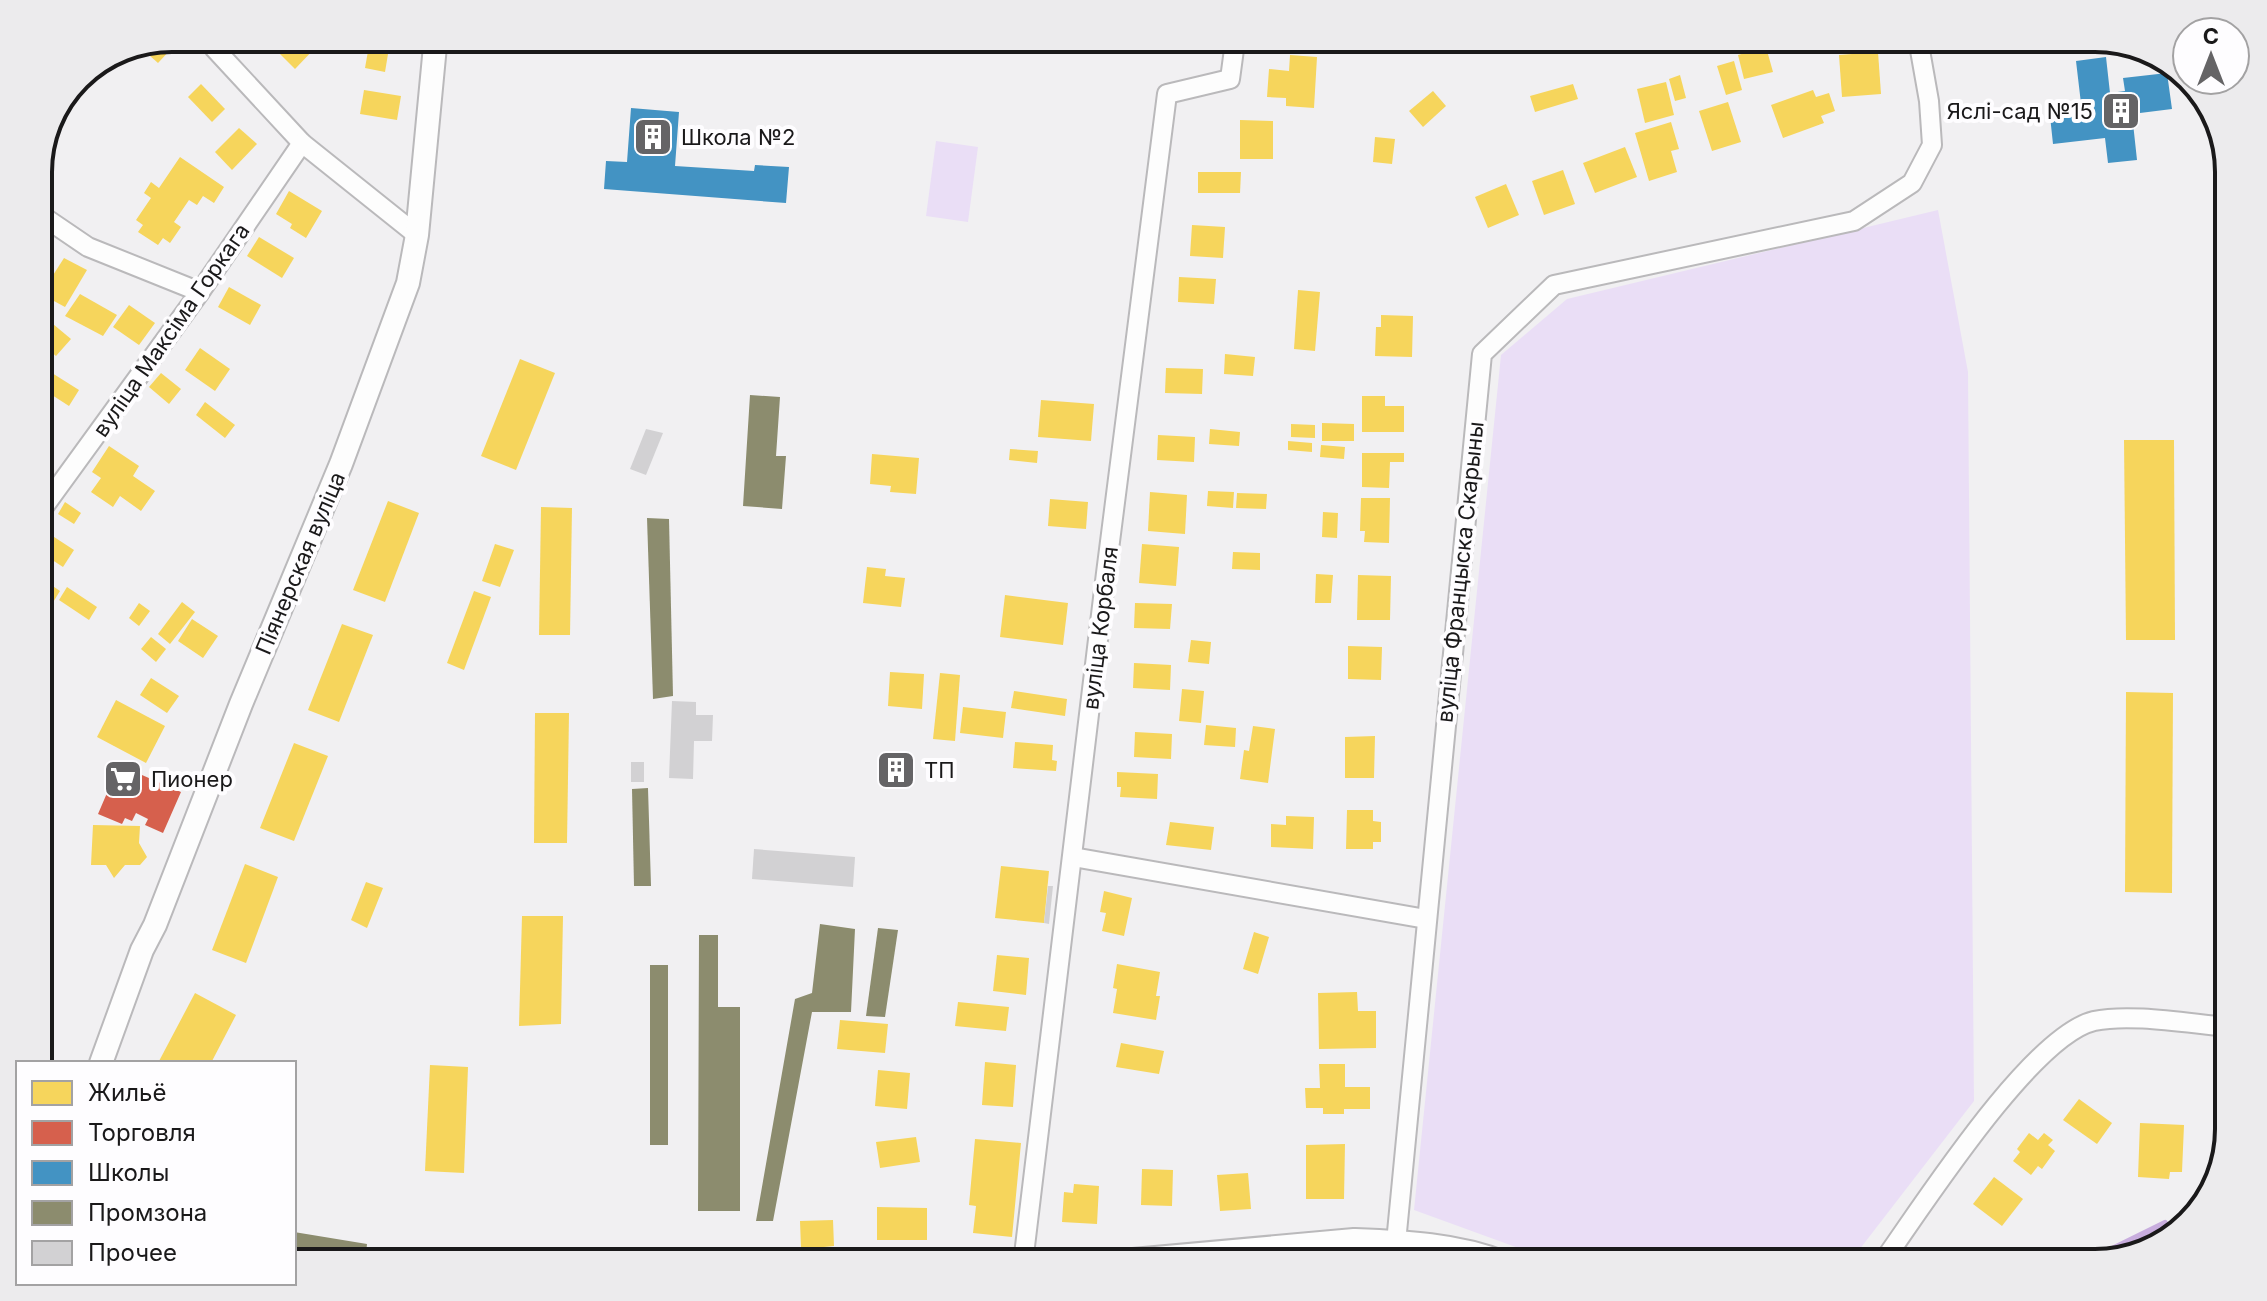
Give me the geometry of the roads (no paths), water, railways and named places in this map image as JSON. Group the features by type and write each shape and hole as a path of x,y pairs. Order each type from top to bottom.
{"street":[{"path":"218,52 302,143 417,235"},
{"name":"Піянерская вуліца","path":"102,1061 142,950 155,925 241,704 341,464 408,283 417,235 434,52"},
{"name":"вуліца Корбаля","path":"1025,1249 1167,94 1230,79 1234,52"},
{"name":"вуліца Францыска Скарыны","path":"1395,1249 1482,354 1554,285 1854,221 1912,183 1932,145 1929,101 1920,52"},
{"name":"вуліца Максіма Горкага","path":"52,496 200,292 302,143"},
{"path":"52,223 88,247 200,292"},
{"path":"1073,857 1426,919"},
{"path":"1892,1249 1965,1145 2048,1048 2075,1029 2093,1022 2116,1019 2215,1026"},
{"path":"1255,1249 1354,1240 1385,1249"}],"waterway":[{"path":"2117,1247 2165,1223"}],"place":[{"name":"Яслі-сад №15","path":"2121,111"},
{"name":"Школа №2","path":"653,137"},
{"name":"ТП","path":"896,770"},
{"name":"Пионер","path":"123,779"}]}
